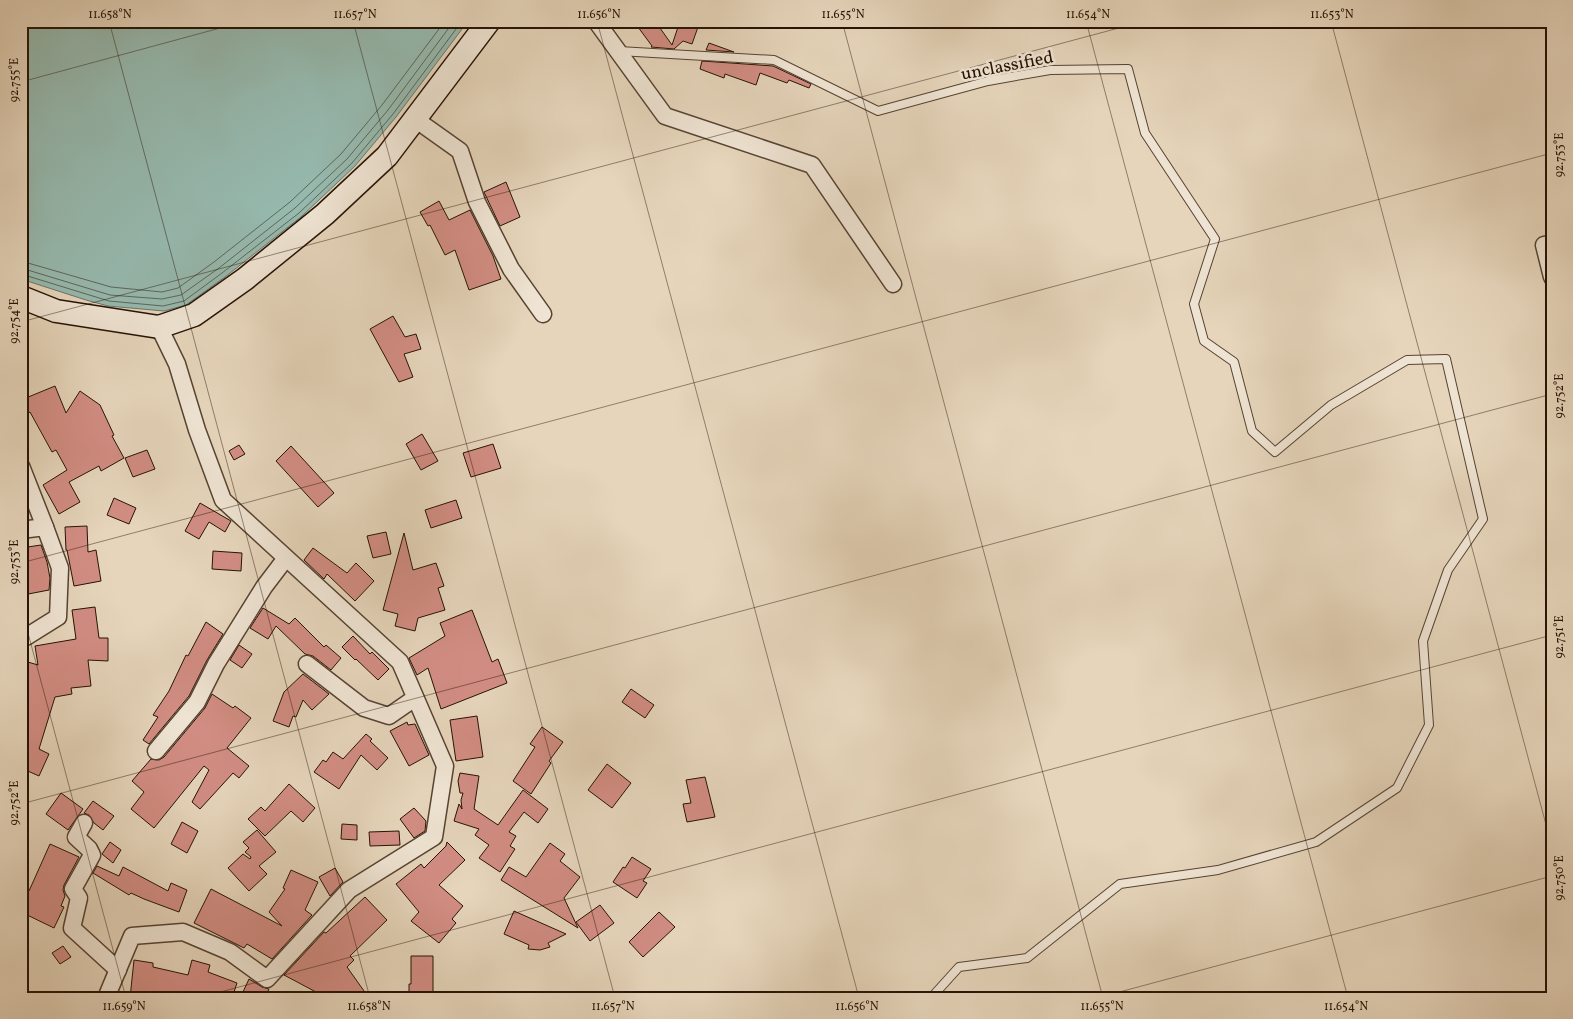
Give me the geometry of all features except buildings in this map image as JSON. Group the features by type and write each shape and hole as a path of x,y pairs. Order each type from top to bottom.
{"main road":[{"path":"21,297 56,311 159,327 194,315 245,279 325,214 387,156 489,21"}],"street":[{"path":"596,21 665,116 812,165 893,284"},
{"path":"415,119 460,151 477,202 511,268 543,314"},
{"path":"1552,244 1544,245 1552,277"},
{"path":"106,998 132,936 183,932 230,952 267,978 349,890 434,837 445,766 400,662 223,500 197,430 177,364 159,327"},
{"path":"21,466 60,568 58,618 26,637 21,637"},
{"path":"21,530 45,527"},
{"path":"156,751 197,702 216,664 264,588 286,558"},
{"path":"307,664 364,708 389,716 415,698"},
{"path":"84,824 76,837 89,849 92,855 73,889 79,898 72,928 118,970"}],"lane":[{"name":"unclassified","path":"617,51 774,60 878,111 988,81 1050,70 1128,68 1145,132 1215,239 1194,304 1204,341 1234,362 1252,431 1275,452 1331,405 1407,360 1446,360 1483,519 1448,570 1423,641 1429,726 1397,788 1316,842 1218,870 1120,884 1027,958 958,967 931,998"}],"water":[{"path":"21,21 468,21 396,117 355,166 302,216 225,277 186,305 164,311 108,306 21,279"}]}
